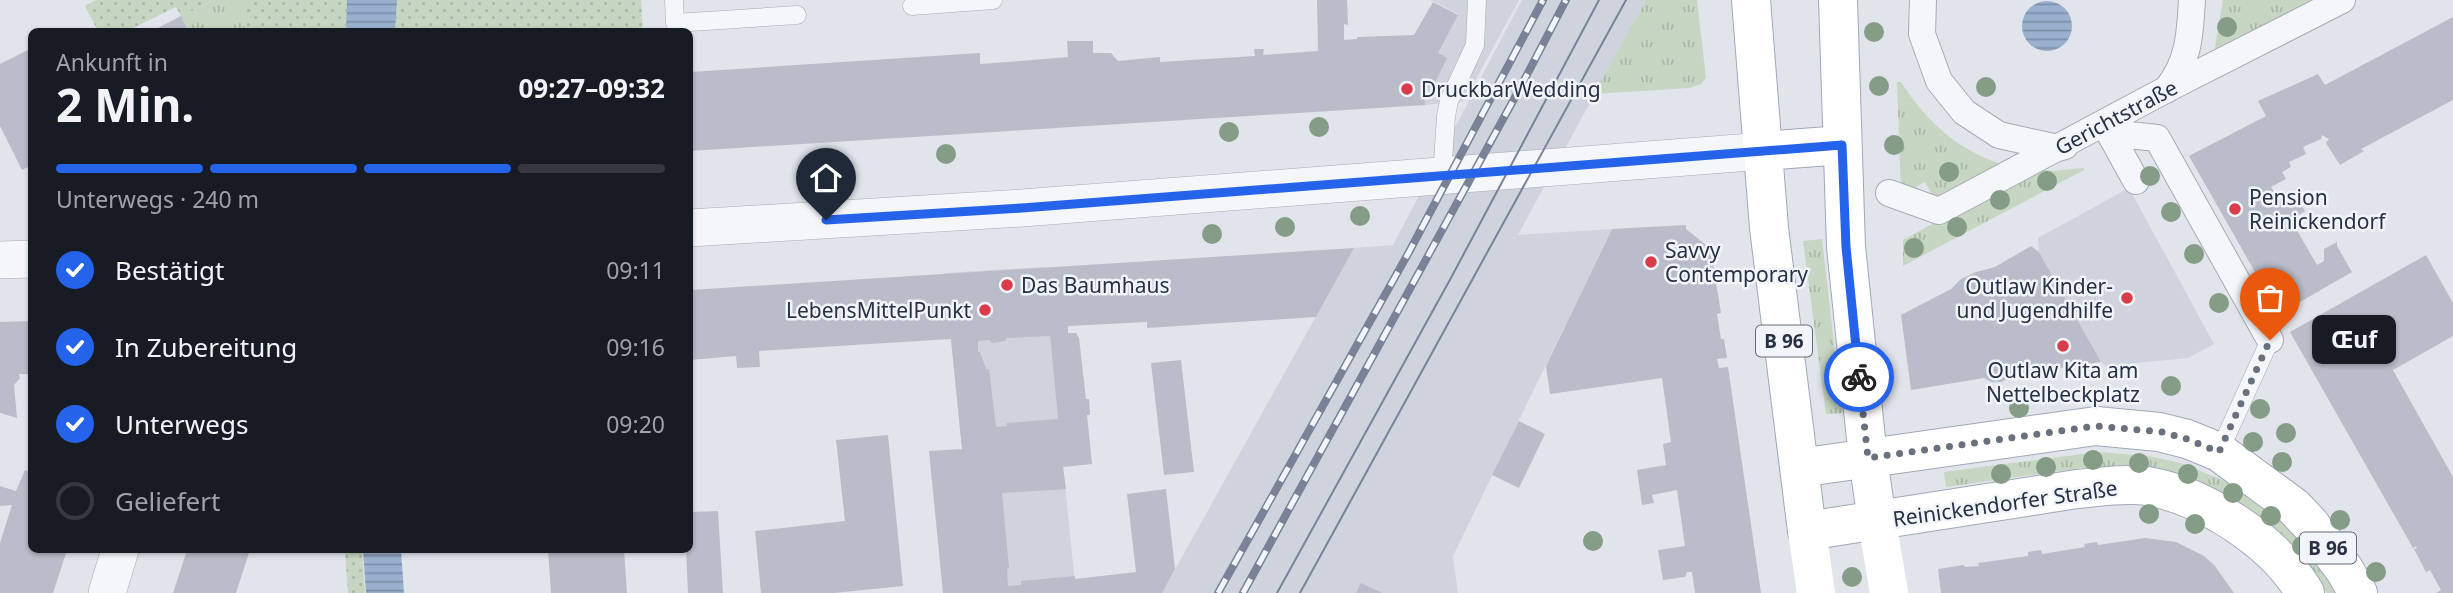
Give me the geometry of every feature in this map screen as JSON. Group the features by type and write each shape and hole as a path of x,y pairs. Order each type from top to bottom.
{"main road":[{"name":"B 96","path":"1751,0 1769,228 1807,531"},
{"name":"Reinickendorfer Straße","path":"1838,0 1846,247 1877,521"},
{"path":"1763,151 1842,145"},
{"name":"B 96","path":"1799,468 2096,426 2162,432 2219,452 2294,507 2344,569 2358,593"},
{"name":"Reinickendorfer Straße","path":"1807,531 2077,489 2119,485 2148,486 2208,506 2236,524 2265,545 2295,575 2305,593"},
{"path":"1877,521 1889,593"},
{"path":"1807,531 1816,593"}],"street":[{"path":"1923,0 1922,34 1939,81 1964,112 1999,135 2058,148"},
{"path":"2107,128 2150,111 2176,79 2189,45 2192,0"},
{"name":"Gerichtstraße","path":"2167,89 2342,0"},
{"path":"2107,128 2136,181"},
{"path":"2107,128 2157,138 2270,340"},
{"name":"Gerichtstraße","path":"1889,193 1939,211 2058,148 2107,128"},
{"path":"693,228 1022,208 1763,151"},
{"path":"0,260 28,259"},
{"path":"107,593 119,553"}],"lane":[{"path":"674,0 675,23 797,15"},
{"path":"912,6 993,0"},
{"path":"1442,176 1446,116 1449,102 1475,45 1477,0"},
{"path":"2219,452 2270,340"}],"shaded area":[{"path":"1431,0 1519,0 1464,101 1425,105 1423,80 1458,14"},
{"path":"1522,0 1646,0 1518,235 1612,229 1453,556 1458,593 1162,593 1354,248 1393,245"},
{"name":"Outlaw Kinder- und Jugendhilfe","path":"2129,188 2214,344 2188,358 2106,366 2101,362 2039,252 2038,238"},
{"path":"1045,267 1076,593 977,593 944,273"}],"green space":[{"path":"96,0 215,0 181,16 176,7 133,28 96,28 85,6"},
{"path":"215,0 244,0 244,28 187,28 181,16"},
{"path":"244,0 641,0 643,28 244,28"},
{"path":"1646,0 1697,0 1706,78 1701,84 1689,88 1594,94"},
{"path":"2223,0 2313,0 2214,53"},
{"path":"1897,82 1901,82 1933,122 1958,143 2005,165 1936,202 1925,182 1901,195"},
{"path":"2036,168 2052,171 2084,170 1903,266 1903,240"},
{"path":"1822,239 1842,413 1826,414 1803,241"},
{"path":"2098,452 2148,456 2181,463 2237,486 2267,505 2346,593 2327,593 2319,581 2110,467 2073,469 1946,487 1944,472"},
{"path":"345,553 362,553 365,593 348,593"}],"water":[{"path":"347,0 397,0 395,28 346,28"},
{"path":"2047,1 2065,8 2072,26 2065,44 2047,51 2029,44 2022,26 2029,8"},
{"path":"363,553 401,553 404,593 366,593"}],"building":[{"path":"1317,0 1347,0 1348,25 1344,24 1344,40 1414,35 1433,2 1458,15 1438,53 1447,58 1433,87 1424,88 1425,105 693,151 693,72 980,53 980,64 1020,61 1068,57 1067,41 1093,41 1093,53 1111,53 1118,61 1160,57 1160,62 1255,56 1254,49 1264,49 1263,55 1318,51"},
{"path":"181,16 187,28 158,28"},
{"path":"2453,17 2453,100 2361,149 2364,151 2340,165 2326,143 2329,139 2322,135 2321,139 2303,147 2306,154 2289,162 2291,167 2282,172 2286,179 2271,187 2279,200 2294,192 2305,211 2291,220 2317,265 2324,261 2324,249 2337,242 2352,272 2279,314 2189,156 2266,116 2258,101 2318,74 2325,85"},
{"path":"28,50 28,167 22,170 0,126 0,64"},
{"path":"1686,225 1686,229 1706,245 1710,245 1721,313 1717,314 1727,358 1717,359 1719,368 1728,367 1761,593 1695,593 1692,572 1687,572 1685,577 1663,580 1658,550 1685,546 1677,490 1652,495 1654,503 1642,505 1637,470 1666,465 1663,444 1671,442 1662,378 1550,394 1546,366 1612,229"},
{"path":"2031,246 2039,252 2101,362 2018,374 2001,382 1991,382 1984,378 1911,390 1901,315 1951,289 1961,279 1995,267"},
{"path":"1354,248 1316,317 1147,328 1147,322 1068,326 1068,333 1076,333 1079,338 1086,399 1089,399 1090,415 1087,415 1092,464 1063,467 1066,489 1002,493 1009,568 1008,586 1021,585 1021,581 1075,576 1075,579 1136,572 1127,494 1166,489 1175,569 1162,593 943,593 929,451 962,449 951,339 759,351 760,367 737,368 736,356 693,360 693,290","holes":["1050,336 1058,419 1007,423 1007,426 996,427 989,369 986,369 978,352 978,341 989,340 992,343 1005,341 1007,338"]},
{"path":"2426,255 2453,303 2453,336 2393,370 2453,477 2453,593 2436,593 2441,590 2430,570 2426,572 2414,549 2416,546 2413,548 2290,332"},
{"path":"28,321 28,374 19,374 20,378 14,385 17,418 0,413 0,322"},
{"path":"1181,360 1194,472 1164,475 1151,363"},
{"path":"1519,421 1545,434 1519,488 1492,475"},
{"path":"888,435 903,586 834,593 761,593 755,531 845,521 836,440"},
{"path":"25,470 28,471 28,553 66,553 53,593 0,593 0,543 12,505 0,506 0,486 16,491"},
{"path":"718,511 723,593 688,593 686,553 693,553 693,512"},
{"path":"2145,538 2176,542 2204,556 2215,566 2234,593 1941,593 1938,569 1979,566 1978,563 2028,556 2028,552 2041,550 2042,554 2085,547 2084,544 2097,542 2098,545"},
{"path":"186,553 249,553 236,593 173,593"},
{"path":"548,553 624,553 627,593 551,593"},
{"path":"1361,583 1382,593 1356,593"}],"tram line":[{"path":"1277,593 1452,276 1599,0"},
{"path":"1300,593 1626,0"}],"railway":[{"path":"1218,593 1409,252 1543,0"},
{"path":"1243,593 1566,0"}],"way so far":[{"path":"1859,377 1868,458 2096,426 2162,432 2219,452 2270,340"}],"place":[{"name":"DruckbarWedding","path":"1407,89"},
{"name":"Pension Reinickendorf","path":"2235,209"},
{"name":"Savvy Contemporary","path":"1651,262"},
{"name":"Das Baumhaus","path":"1007,285"},
{"name":"Outlaw Kinder- und Jugendhilfe","path":"2127,298"},
{"name":"LebensMittelPunkt","path":"985,310"},
{"name":"Œuf","path":"2270,340"},
{"name":"Outlaw Kita am Nettelbeckplatz","path":"2063,346"}],"route":[{"path":"826,220 1022,208 1842,145 1846,247 1859,377"}]}
